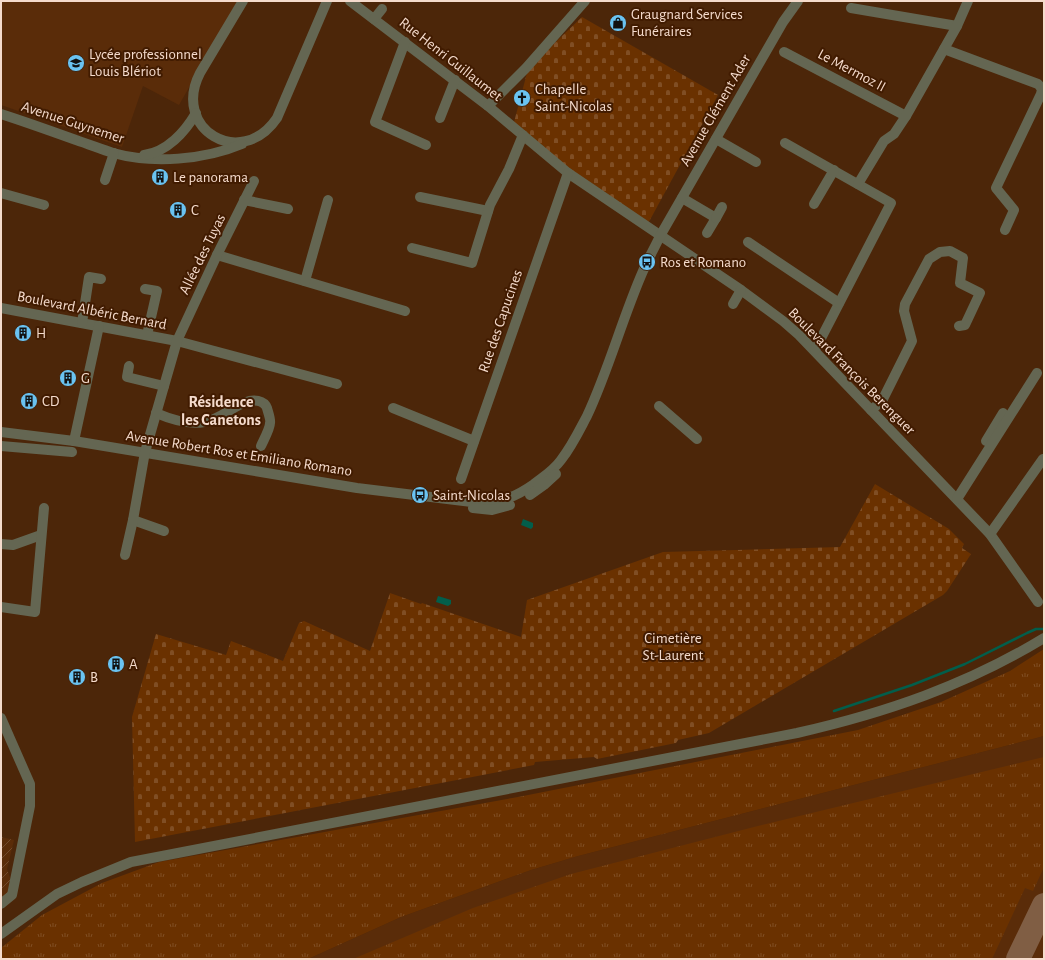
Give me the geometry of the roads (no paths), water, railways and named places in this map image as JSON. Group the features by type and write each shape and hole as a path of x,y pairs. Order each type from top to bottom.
{"street":[{"path":"243,1 196,82 193,93 193,105 202,125 219,139 241,143 252,140"},
{"name":"Avenue Guynemer","path":"1,114 114,153 179,159 207,156 226,151 262,135 271,128 277,118 327,1"},
{"name":"Rue Henri Guillaumet","path":"350,1 488,106 568,173"},
{"name":"Avenue Clément Ader","path":"660,236 783,22 798,1"},
{"path":"488,106 526,68 581,2"},
{"path":"858,184 884,141 894,134 906,116 957,26 965,3"},
{"path":"852,8 957,26"},
{"path":"374,19 382,9"},
{"path":"405,42 375,122 426,145"},
{"path":"944,49 1038,84 1042,89 1041,94 996,188 1014,210 1005,230"},
{"name":"Le Mermoz II","path":"784,52 906,116"},
{"path":"440,118 455,80"},
{"path":"134,156 150,154 171,143 190,124 196,113"},
{"path":"412,248 472,263 489,208 510,169 523,135"},
{"path":"716,139 756,162"},
{"path":"785,143 891,203 815,350"},
{"path":"105,180 114,153"},
{"path":"814,204 834,170"},
{"name":"Boulevard François Berenguer","path":"568,173 741,290 783,321 815,350 990,534 1038,602"},
{"name":"Rue des Capucines","path":"461,479 568,173"},
{"name":"Allée des Tuyas","path":"177,341 217,255 254,181"},
{"path":"1,193 44,205"},
{"path":"420,197 489,208"},
{"path":"682,198 716,218"},
{"path":"244,200 288,209"},
{"path":"305,281 328,200"},
{"path":"474,202 489,208"},
{"path":"706,233 722,207"},
{"name":"Avenue Robert Ros et Emiliano Romano","path":"2,432 145,452 357,488 480,503 491,503 504,500 518,494 540,479 560,461 574,442 598,392 643,271 660,236"},
{"path":"748,242 839,303"},
{"path":"871,410 882,401 912,342 904,311 905,304 929,259 940,252 950,251 963,258 960,283 980,294 965,326 959,326"},
{"path":"217,255 405,311"},
{"path":"82,323 89,277 101,279"},
{"path":"146,289 157,291 147,336"},
{"path":"733,304 741,290"},
{"name":"Boulevard Albéric Bernard","path":"1,308 177,341 337,384"},
{"path":"74,441 99,326"},
{"name":"Boulevard Albéric Bernard","path":"125,555 145,452 177,341"},
{"path":"129,366 127,377 164,386"},
{"path":"955,497 1037,373"},
{"path":"156,413 169,418 196,423 206,422 216,419 246,401 259,401 263,403 266,408 270,423 261,446"},
{"path":"659,406 697,439"},
{"path":"394,408 474,441"},
{"path":"955,497 1003,413"},
{"path":"2,432 1,446 72,452"},
{"path":"990,534 1043,459"},
{"path":"1,608 36,612 44,508"},
{"path":"133,520 164,531"},
{"path":"1,544 13,545 42,535"},
{"path":"1,934 57,894 131,862 797,733 840,723 884,711 960,682 1004,661 1044,638"},
{"path":"1,718 4,732 30,784 30,806 12,895 1,904"}],"water":[{"path":"523,519 533,523 533,527 531,529 521,525"},
{"path":"438,596 451,600 451,604 448,606 436,602"}],"waterway":[{"path":"834,711 912,685 965,664 1036,629 1043,629"}],"place":[{"name":"Graugnard Services Funéraires","path":"618,23"},
{"name":"Lycée professionnel Louis Blériot","path":"76,63"},
{"name":"Chapelle Saint-Nicolas","path":"522,98"},
{"name":"Le panorama","path":"160,177"},
{"name":"C","path":"178,210"},
{"name":"Ros et Romano","path":"647,262"},
{"name":"H","path":"23,333"},
{"name":"G","path":"68,378"},
{"name":"CD","path":"29,401"},
{"name":"Saint-Nicolas","path":"420,495"},
{"name":"A","path":"116,664"},
{"name":"B","path":"77,677"}],"district":[{"name":"Résidence les Canetons","path":"221,410"}],"park label":[{"name":"Cimetière St-Laurent","path":"673,646"}]}
